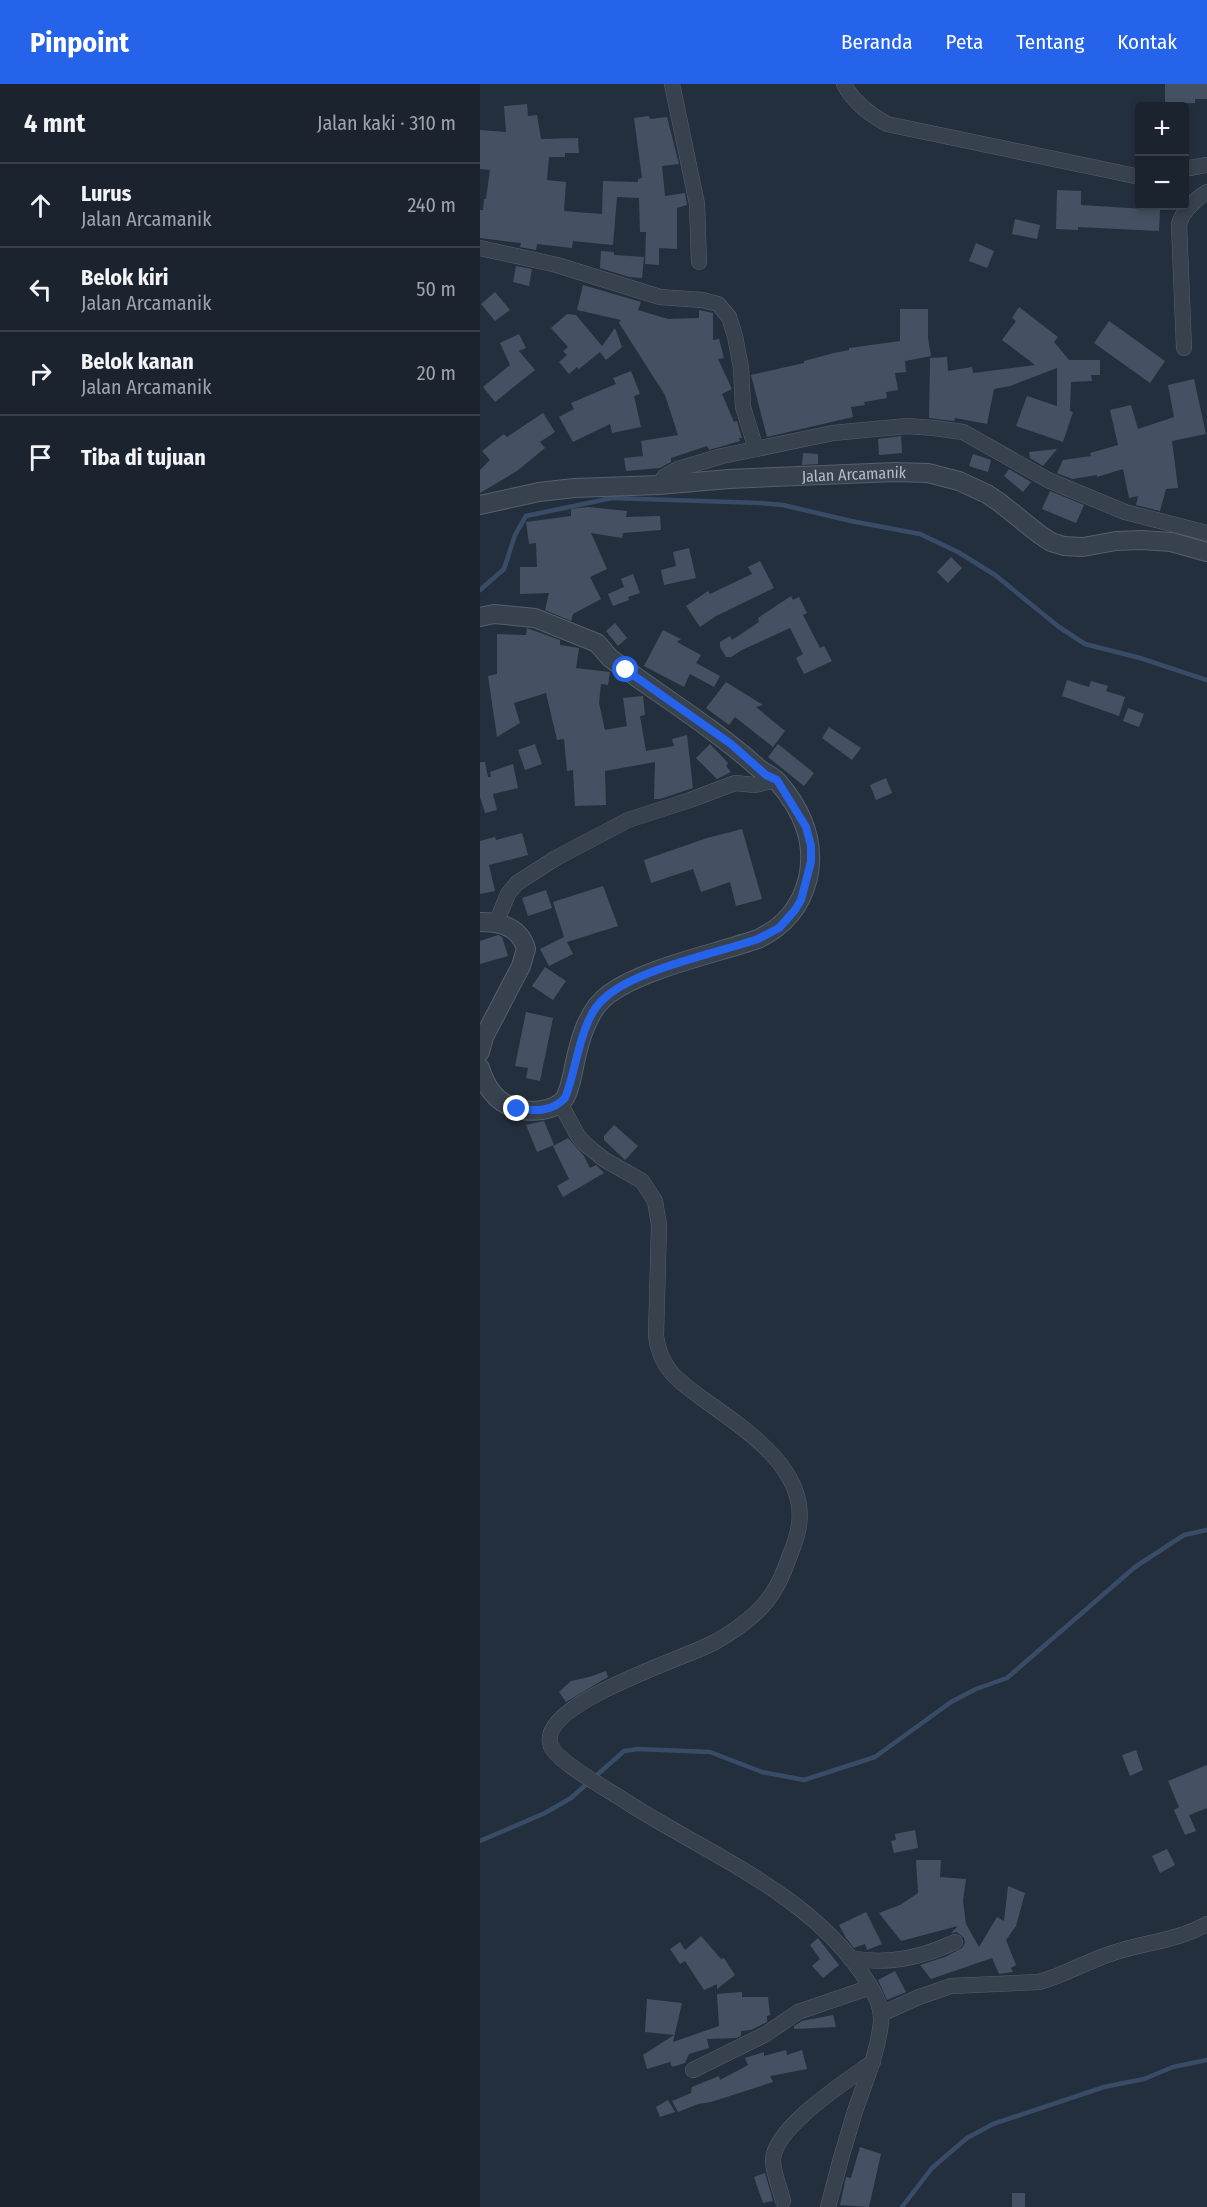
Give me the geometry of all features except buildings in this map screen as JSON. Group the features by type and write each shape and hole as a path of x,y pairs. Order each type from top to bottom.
{"street":[{"path":"672,84 697,204 699,262"},
{"path":"844,84 848,92 868,113 887,124 1135,176"},
{"path":"1189,168 1207,165"},
{"path":"1184,348 1179,224 1181,217 1194,201 1207,192"},
{"path":"480,248 556,265 660,297 702,300 718,304 729,317 735,336 741,368 743,407 756,449"},
{"path":"659,485 664,477 678,469 722,456 858,429 907,426 957,430 978,439 1012,462 1048,480 1125,512 1207,533"},
{"name":"Jalan Arcamanik","path":"480,505 538,492 574,488 659,485 729,479 895,472 928,473 959,481 987,494 1039,534 1051,542 1064,546 1148,540 1177,544 1207,552"},
{"path":"480,617 494,614 535,618 597,643 610,658 731,744 766,775 777,780 806,827 811,846 811,862 806,884 795,910 779,928 758,939 635,979 607,996 597,1006 588,1021 576,1054 568,1090 560,1103 545,1110 532,1111 506,1105 488,1088 480,1068"},
{"path":"480,1053 484,1037 521,966 526,948 519,934 510,927 488,922 517,883 556,858 628,820 735,783 755,785 777,780"},
{"path":"560,1103 578,1136 585,1144 605,1160 642,1181 655,1201 659,1224 656,1336 663,1362 668,1370 767,1449 797,1493 800,1516 795,1542 780,1580 765,1603 750,1619 715,1642 617,1683 577,1705 553,1726 550,1731 550,1745 561,1759 640,1810 778,1892 807,1914 850,1958 871,1987 881,2013 873,2062 855,2111 828,2207"},
{"path":"881,2013 919,1996 951,1986 1039,1982 1051,1979 1108,1954 1181,1937 1207,1924"},
{"path":"850,1958 876,1962 897,1960 932,1952 955,1942"},
{"path":"693,2070 766,2034 798,2012 871,1987"},
{"path":"783,2201 773,2160 778,2144 817,2102 873,2062"}],"waterway":[{"path":"480,590 504,569 515,535 526,516 612,498 783,505 920,534 958,552 995,575 1059,627 1085,644 1140,658 1207,680"},
{"path":"480,1841 545,1813 571,1798 624,1751 638,1749 710,1752 762,1772 804,1780 875,1757 951,1702 976,1689 1007,1678 1135,1567 1184,1535 1207,1530"},
{"path":"902,2207 932,2168 967,2138 993,2124 1104,2087 1144,2079 1173,2067 1207,2060"}],"route":[{"path":"517,1109 545,1110 565,1098 576,1054 588,1021 597,1006 607,996 635,979 771,933 779,928 795,910 806,884 811,862 811,846 806,827 777,780 766,775 731,744 626,670"}]}
